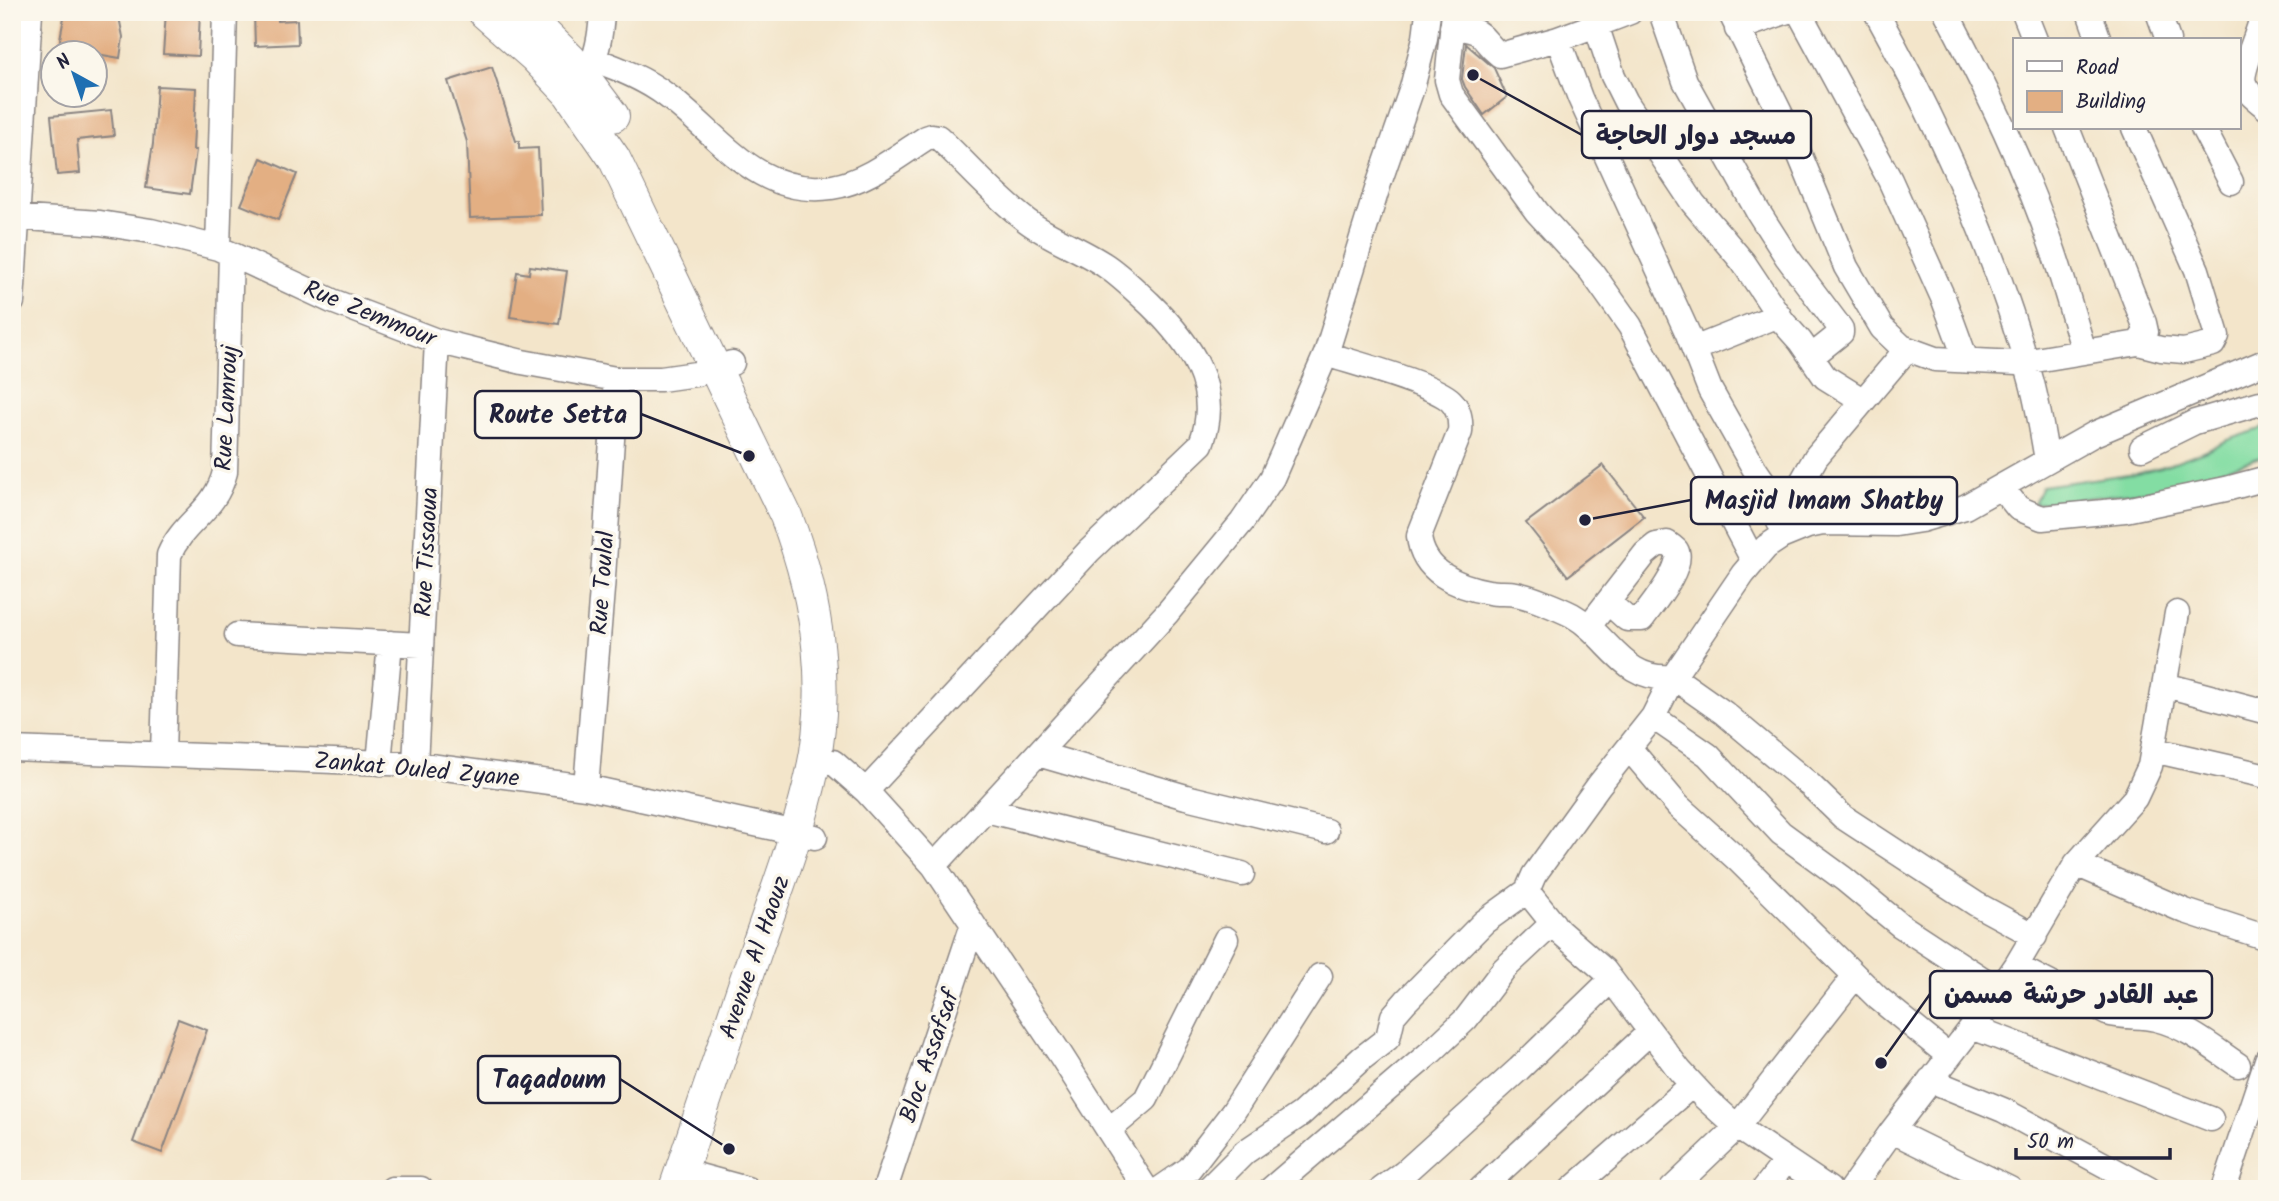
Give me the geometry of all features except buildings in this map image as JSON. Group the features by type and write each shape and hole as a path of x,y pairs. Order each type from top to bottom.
{"main road":[{"path":"484,12 535,57 583,77"},
{"path":"522,12 551,38 610,111 627,139 724,366 801,510 822,571 835,634 838,666 828,723"},
{"name":"Avenue Al Haouz","path":"689,1181 805,834 833,762 828,723"},
{"name":"Avenue Al Haouz","path":"805,834 810,785 828,723"}],"street":[{"path":"12,302 15,217 30,12"},
{"name":"Rue Lamrouj","path":"163,754 169,555 179,536 217,496 225,472 225,12"},
{"path":"602,12 602,30 583,77 628,72 665,93 754,172 773,181 801,187 833,187 868,174 926,138 937,137 986,187 1029,222 1105,265 1126,281 1174,328 1188,346 1202,374 1208,403 1208,426 1201,444 1089,551 866,791"},
{"path":"934,866 1168,612 1242,522 1272,478 1326,354 1379,183 1412,88 1425,38 1428,12"},
{"path":"1630,12 1558,39 1500,55 1477,31 1453,19 1447,80 1451,94 1537,212 1609,294 1760,554"},
{"path":"1661,12 1685,81 1757,210 1787,257 1841,329 1840,333 1811,357"},
{"path":"1785,12 1734,20 1794,141 1846,267 1882,328 1890,338 1907,349 1935,359 2026,362 2138,343 2184,351 2213,344 2217,336 2197,270 2135,130"},
{"path":"1799,12 1890,180 1944,300 1966,360"},
{"path":"1876,12 1932,118 1972,206 2026,362 2047,460"},
{"path":"1946,12 2029,189 2054,253 2084,351"},
{"path":"2024,12 2034,38"},
{"path":"2089,12 2098,38"},
{"path":"2158,12 2167,38"},
{"path":"2263,12 2243,82 2248,92 2267,108"},
{"path":"1596,25 1613,76 1626,102 1693,203 1744,262 1825,377 1862,400"},
{"path":"1558,39 1580,98 1710,390 1754,468 1786,508 1808,526"},
{"path":"2068,130 2144,323 2146,332 2138,343"},
{"path":"2204,130 2231,182"},
{"name":"Rue Zemmour","path":"15,217 100,223 151,230 225,251 332,301 438,341 522,362 615,379 661,379 724,366"},
{"path":"1693,349 1779,315"},
{"name":"Rue Tissaoua","path":"415,764 438,341"},
{"path":"1208,1189 1245,1152 1301,1114 1360,1059 1388,1038 1393,1016 1405,1001 1485,922 1527,891 1534,875 1599,785 1653,717 1673,677 1760,554 1816,457 1907,349"},
{"path":"1326,354 1433,389 1450,399 1457,411 1461,422 1460,432 1419,536 1420,547 1426,560 1458,584 1489,592 1517,594 1570,614 1589,626 1603,643 1633,670 1660,678 1673,677 1724,713 1810,785 1843,817 1976,904 2035,936"},
{"path":"1760,554 1781,537 1808,526 1823,523 1896,524 1965,507 2047,460 2131,417 2267,361"},
{"name":"Rue Toulal","path":"586,787 615,379"},
{"path":"2221,380 2233,409"},
{"path":"2142,448 2195,422 2260,403"},
{"path":"2002,488 2018,508 2042,518 2125,510 2267,478"},
{"path":"1589,626 1608,602"},
{"path":"1852,1189 1892,1131 2016,966 2076,864 2135,798 2150,766 2154,750 2177,613"},
{"path":"237,635 421,645"},
{"path":"379,763 390,643"},
{"path":"2165,685 2267,712"},
{"path":"1653,717 1707,755 1781,833 1844,879 1900,925 1999,990"},
{"path":"1629,748 1678,806 1737,859 1878,999 1948,1055"},
{"name":"Zankat Ouled Zyane","path":"12,749 415,764 586,787 805,834"},
{"path":"2154,750 2267,776"},
{"path":"1038,754 1186,797 1326,831"},
{"path":"833,762 866,791 934,866 1146,1189"},
{"path":"986,810 1242,874"},
{"path":"2076,864 2194,915 2267,938"},
{"path":"1527,891 1569,941 1604,970 1692,1085 1737,1127 1829,1189"},
{"path":"1271,1189 1458,1027 1504,969 1552,923"},
{"name":"Bloc Assafsaf","path":"884,1189 973,924"},
{"path":"1109,1130 1146,1099 1226,940"},
{"path":"2016,966 2107,1013 2143,1016 2171,1024 2238,1065"},
{"path":"1160,1189 1189,1169 1225,1122 1320,976"},
{"path":"1672,1189 1737,1127 1855,976"},
{"path":"1382,1189 1404,1173 1519,1069 1611,980"},
{"path":"1972,1027 2211,1119"},
{"path":"1481,1189 1650,1032"},
{"path":"2224,1189 2267,1059"},
{"path":"1930,1080 2003,1110 2150,1189"},
{"path":"1573,1189 1692,1085"},
{"path":"1892,1131 2010,1189"},
{"path":"1764,1189 1786,1161"},
{"path":"689,1181 747,1189"},
{"path":"393,1189 421,1189"}],"green space":[{"path":"2267,427 2267,455 2215,472 2195,482 2156,490 2034,504 2042,486 2161,467"}],"place":[{"name":"مسجد دوار الحاجة","path":"1473,75"},
{"name":"Route Setta","path":"749,456"},
{"name":"Masjid Imam Shatby","path":"1585,520"},
{"name":"عبد القادر حرشة مسمن","path":"1881,1063"},
{"name":"Taqadoum","path":"729,1149"}]}
